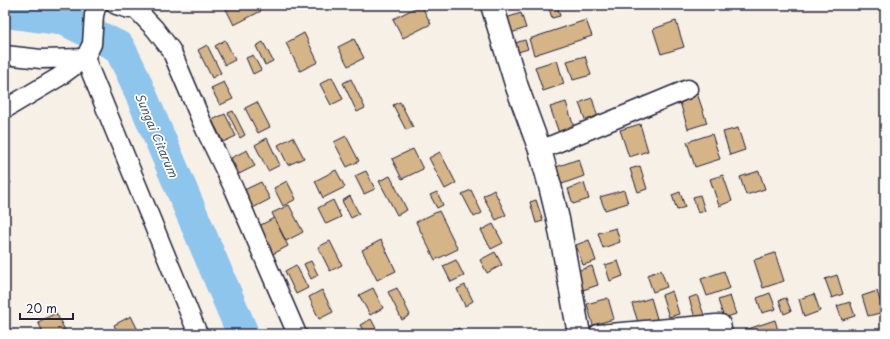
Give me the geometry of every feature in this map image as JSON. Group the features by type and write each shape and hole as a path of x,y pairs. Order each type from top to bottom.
{"street":[{"path":"116,5 125,8 137,6 171,50 205,129 235,191 297,334"},
{"path":"492,5 517,87 540,150 558,219 578,334"},
{"path":"96,10 89,51 198,334"},
{"path":"5,55 41,59 89,51"},
{"path":"5,109 59,77 89,51"},
{"path":"540,150 688,89"},
{"path":"598,334 716,324 721,324 723,334"}],"building":[{"path":"224,5 258,5 261,11 234,25"},
{"path":"421,5 431,24 403,38 393,19"},
{"path":"548,5 557,5 560,16 552,18"},
{"path":"521,13 526,28 511,33 506,18"},
{"path":"586,20 592,36 534,55 529,39"},
{"path":"676,21 684,47 661,54 653,29"},
{"path":"304,33 318,62 300,71 286,43"},
{"path":"354,39 364,58 348,66 338,47"},
{"path":"225,40 235,60 225,65 215,46"},
{"path":"525,40 528,49 518,52 515,43"},
{"path":"263,42 273,61 265,65 256,46"},
{"path":"207,45 221,73 212,78 198,50"},
{"path":"253,55 261,70 253,74 246,58"},
{"path":"585,56 591,75 573,80 567,61"},
{"path":"557,60 564,84 543,91 535,67"},
{"path":"332,77 343,99 331,105 320,84"},
{"path":"351,79 365,108 357,112 343,83"},
{"path":"224,82 233,99 220,105 211,88"},
{"path":"697,93 707,123 688,129 679,99"},
{"path":"592,98 598,118 586,122 579,103"},
{"path":"257,102 270,127 258,133 245,108"},
{"path":"400,102 413,127 406,130 393,105"},
{"path":"566,102 574,127 559,133 550,107"},
{"path":"233,111 245,135 240,138 228,113"},
{"path":"225,114 236,136 223,142 212,120"},
{"path":"640,124 648,151 629,157 620,130"},
{"path":"738,128 745,150 730,155 723,132"},
{"path":"712,134 720,159 695,167 687,142"},
{"path":"346,136 359,161 347,167 334,142"},
{"path":"293,137 304,158 288,165 278,145"},
{"path":"267,138 280,165 268,171 255,145"},
{"path":"413,149 423,169 402,179 392,159"},
{"path":"247,150 255,166 239,174 231,158"},
{"path":"440,152 456,183 445,189 429,158"},
{"path":"579,159 584,176 562,184 556,167"},
{"path":"640,166 647,189 638,192 630,169"},
{"path":"336,170 345,187 323,198 315,181"},
{"path":"366,171 375,189 364,194 355,176"},
{"path":"759,171 765,189 746,195 740,177"},
{"path":"5,172 11,183 5,186"},
{"path":"723,175 732,201 719,206 710,179"},
{"path":"390,176 407,210 397,215 379,181"},
{"path":"287,181 296,199 283,206 274,188"},
{"path":"261,182 270,199 251,209 242,191"},
{"path":"584,183 589,199 573,204 568,189"},
{"path":"471,190 482,213 474,217 462,194"},
{"path":"494,190 506,215 496,220 483,196"},
{"path":"624,190 628,203 605,210 600,197"},
{"path":"437,192 443,205 437,208 430,195"},
{"path":"680,192 685,207 677,210 672,195"},
{"path":"700,195 705,211 698,213 693,197"},
{"path":"350,196 359,214 351,218 342,201"},
{"path":"333,200 341,217 326,224 318,208"},
{"path":"536,200 543,221 536,223 530,202"},
{"path":"289,205 303,232 286,241 272,213"},
{"path":"439,211 458,249 435,260 416,222"},
{"path":"274,218 288,246 273,254 259,226"},
{"path":"493,224 503,243 491,249 481,230"},
{"path":"616,228 620,242 603,248 598,233"},
{"path":"381,240 396,271 377,280 362,250"},
{"path":"589,240 596,261 583,265 576,245"},
{"path":"330,241 342,265 330,271 318,247"},
{"path":"495,252 502,265 487,273 480,260"},
{"path":"775,253 784,281 763,288 754,260"},
{"path":"456,260 464,276 451,282 443,266"},
{"path":"311,261 318,275 311,279 304,264"},
{"path":"618,261 623,276 610,281 605,265"},
{"path":"296,265 308,288 296,294 285,271"},
{"path":"592,266 598,285 583,290 577,271"},
{"path":"661,270 667,287 653,292 647,275"},
{"path":"724,271 730,288 707,296 701,279"},
{"path":"837,275 843,294 832,298 825,279"},
{"path":"465,285 473,301 465,306 457,289"},
{"path":"373,288 383,308 370,315 359,295"},
{"path":"397,288 410,315 402,320 388,292"},
{"path":"322,290 333,312 319,319 309,297"},
{"path":"672,291 679,314 669,317 662,295"},
{"path":"877,291 884,312 868,316 862,296"},
{"path":"770,293 776,309 762,313 757,298"},
{"path":"814,294 820,311 804,317 799,299"},
{"path":"697,295 705,318 696,321 689,298"},
{"path":"730,296 736,314 724,318 718,300"},
{"path":"608,298 614,319 593,325 587,304"},
{"path":"651,298 658,322 640,328 632,304"},
{"path":"786,298 791,311 784,314 779,300"},
{"path":"850,302 855,316 842,320 837,306"},
{"path":"56,313 67,334 44,334 38,322"},
{"path":"131,316 140,334 118,334 114,325"},
{"path":"371,319 379,334 365,334 360,325"},
{"path":"775,320 779,334 746,334 745,330"},
{"path":"459,328 461,334 448,334"},
{"path":"885,329 885,334 870,334"},
{"path":"859,330 860,334 848,334"}],"waterway":[{"name":"Sungai Citarum","path":"5,12 65,20 119,47 131,71 243,334"}]}
